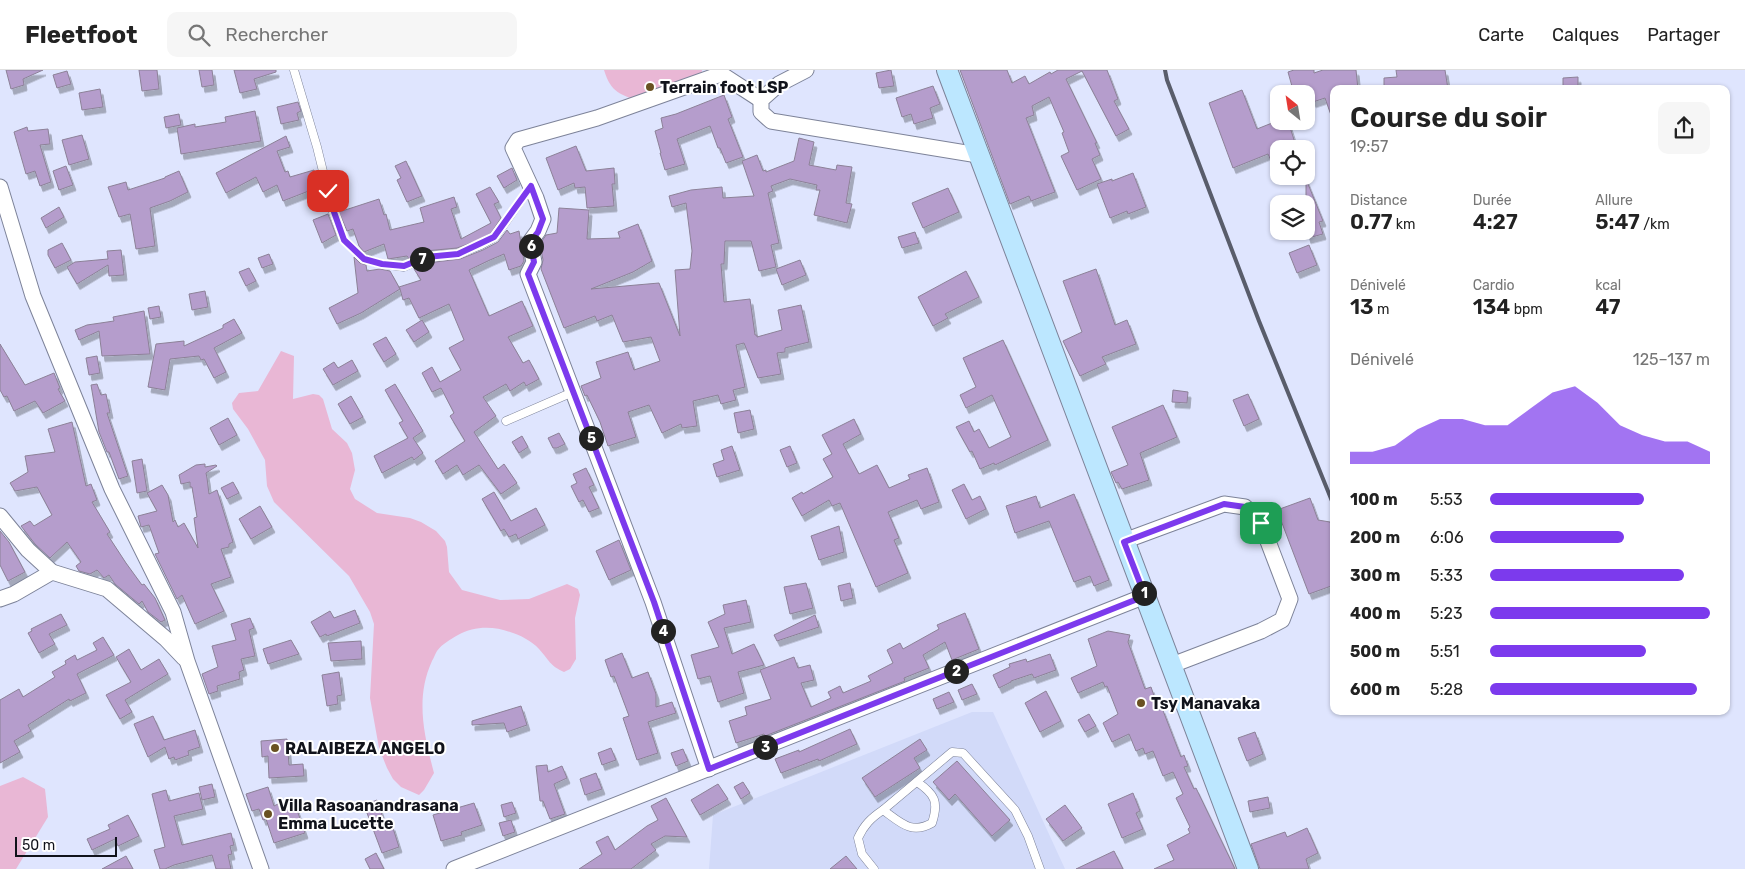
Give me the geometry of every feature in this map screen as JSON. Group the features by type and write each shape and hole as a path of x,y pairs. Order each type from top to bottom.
{"main road":[{"path":"947,70 1248,869"}],"street":[{"path":"806,70 779,84 761,100 761,112 771,120 978,155"},
{"path":"709,769 654,602 528,274 534,262 530,242 538,232 543,219 514,148 518,140 597,118 720,74 761,100"},
{"path":"0,187 33,296 112,489 173,612 187,661 261,869"},
{"path":"1124,542 1224,504 1245,507 1261,523 1290,599 1282,620 1261,631 1172,665"},
{"path":"0,516 28,550 52,572 107,589 166,639 187,661"},
{"path":"0,599 14,594 52,572"},
{"path":"454,869 1145,596"}],"lane":[{"path":"294,70 337,222 344,240 364,259 382,264 404,266 426,257 458,254 481,245 494,237 531,186"},
{"path":"506,421 573,392"},
{"path":"874,869 862,854 858,838 863,826 952,752 963,753 1015,810 1028,836 1040,869"},
{"path":"883,810 910,828 922,828 932,823 936,809 934,798 928,790 917,782"}],"shaded area":[{"name":"Terrain foot LSP","path":"604,70 702,70 701,77 642,102 618,92 610,84"},
{"path":"281,351 294,356 293,399 313,394 319,395 323,399 332,429 347,443 352,453 355,470 350,489 355,499 377,513 410,518 436,531 445,541 447,547 449,572 462,590 500,600 529,599 567,584 578,589 580,595 575,618 576,659 570,669 564,672 552,665 539,649 529,641 504,630 484,628 470,630 441,646 432,661 427,675 423,703 424,731 434,773 419,795 401,787 393,779 379,748 370,698 374,624 370,612 349,576 274,502 267,486 265,460 248,429 233,409 232,403 239,393 258,391"},
{"path":"972,712 993,712 1065,869 709,869 713,815"},
{"path":"23,777 45,789 48,817 16,869 0,869 0,786"}],"building":[{"path":"6,70 43,70 23,79 24,85 11,89"},
{"path":"139,70 157,70 159,89 142,91"},
{"path":"199,70 212,70 214,85 202,87"},
{"path":"234,70 276,70 276,72 254,79 257,89 240,93"},
{"path":"891,70 894,86 879,88 876,73"},
{"path":"960,70 1007,70 1012,83 1025,76 1029,84 1050,72 1051,74 1058,70 1107,70 1118,99 1114,101 1129,129 1116,136 1082,71 1066,79 1097,143 1095,143 1100,155 1092,159 1101,179 1077,190 1061,156 1069,152 1062,133 1064,132 1049,97 1032,106 1034,115 1026,118 1055,192 1031,201 1029,196 1010,204"},
{"path":"1294,70 1314,70 1314,73 1323,70 1356,70 1358,85 1330,85 1330,112 1325,98 1315,101 1315,85 1292,85 1288,72"},
{"path":"1396,70 1445,70 1447,85 1384,85 1384,78 1397,77"},
{"path":"67,71 71,84 57,88 53,75"},
{"path":"1578,77 1578,85 1563,85 1563,78"},
{"path":"933,86 940,104 930,108 933,118 914,124 911,114 902,117 896,98"},
{"path":"100,89 103,107 82,110 79,93"},
{"path":"1242,90 1257,129 1270,124 1270,130 1291,130 1294,140 1270,140 1270,159 1268,154 1233,168 1209,103"},
{"path":"724,95 732,117 728,119 743,157 726,163 710,126 677,139 685,164 665,170 655,131 663,128 661,118"},
{"path":"298,102 301,111 297,113 299,120 281,124 277,107"},
{"path":"255,111 261,141 181,154 177,128 195,124 195,127 226,122 225,117"},
{"path":"179,114 181,125 166,128 164,117"},
{"path":"27,127 28,131 48,129 50,144 40,145 51,182 40,186 35,171 26,174 14,132"},
{"path":"82,135 89,159 69,165 62,140"},
{"path":"286,136 290,147 277,151 285,172 288,171 290,177 314,170 319,187 283,201 277,185 263,192 256,177 226,193 216,173"},
{"path":"799,138 814,142 809,165 836,170 837,165 852,167 846,203 852,204 847,223 814,215 820,190 816,190 817,185 790,179 771,186 773,191 768,193 779,243 771,245 776,267 759,271 751,241 725,241 724,264 721,264 724,302 750,299 755,335 757,337 782,330 778,310 801,305 809,342 785,348 785,352 777,353 781,374 758,378 744,343 736,345 745,387 733,390 736,400 721,404 718,395 693,401 697,426 682,428 681,424 662,433 649,405 628,412 636,437 608,446 600,422 581,386 601,378 596,362 628,352 634,370 660,361 651,337 623,342 612,315 597,321 595,316 564,328 541,269 543,260 540,244 546,235 557,233 559,208 589,210 587,239 620,238 618,232 638,224 652,261 633,272 591,289 659,283 680,336 675,270 690,269 692,251 686,203 672,207 669,196 691,190 722,187 723,198 754,196 742,161 757,155 763,171 766,170 766,172 794,161"},
{"path":"576,146 586,171 614,168 615,184 612,184 614,206 587,208 585,187 575,188 574,183 558,190 546,158"},
{"path":"406,161 422,196 407,202 397,180 401,178 395,166"},
{"path":"66,166 73,185 59,190 53,171"},
{"path":"512,168 517,180 504,188 497,176"},
{"path":"179,171 188,192 150,208 155,246 136,249 130,214 119,217 108,187 126,182 128,190 165,178"},
{"path":"1133,173 1146,207 1128,214 1127,211 1110,218 1097,184 1112,179 1112,181"},
{"path":"1306,185 1308,185 1312,195 1306,195"},
{"path":"490,187 499,202 494,204 501,218 491,233 479,240 457,248 425,251 409,259 407,256 388,259 384,244 364,252 359,246 353,229 347,231 339,212 379,199 384,215 386,214 390,230 424,222 420,208 454,197 457,207 451,209 461,239 491,223 476,194"},
{"path":"948,188 959,212 923,228 912,203"},
{"path":"1315,201 1323,221 1319,222 1323,234 1315,236"},
{"path":"59,207 64,217 46,228 41,218"},
{"path":"328,214 336,235 322,243 313,220"},
{"path":"507,230 510,234 519,231 524,261 521,266 509,270 504,254 469,270 489,316 522,301 533,326 508,337 523,363 529,360 539,379 526,386 524,382 510,391 506,384 483,397 496,416 474,432 498,469 504,464 517,483 501,494 479,465 463,475 457,465 443,474 435,461 465,441 450,416 454,413 441,388 432,392 422,373 432,367 440,382 461,370 449,348 464,340 449,304 419,318 409,298 403,300 399,287 421,280 414,269 427,263 460,259 498,242"},
{"path":"915,232 919,243 902,248 898,237"},
{"path":"62,243 71,260 55,268 48,255 48,250"},
{"path":"1309,245 1317,265 1297,273 1289,253"},
{"path":"121,250 124,275 109,276 108,265 77,284 67,267 75,262 108,259 107,251"},
{"path":"269,254 273,264 262,268 258,258"},
{"path":"354,257 360,263 366,265 367,271 380,269 390,271 400,289 361,313 337,324 329,308 358,293"},
{"path":"800,260 806,275 782,285 776,269"},
{"path":"249,268 256,281 246,286 239,272"},
{"path":"1096,269 1115,325 1127,320 1136,344 1102,357 1106,364 1080,376 1063,341 1082,332 1063,281"},
{"path":"966,271 979,297 945,314 948,318 933,326 918,297"},
{"path":"205,291 208,307 192,310 189,294"},
{"path":"159,306 161,317 150,319 148,308"},
{"path":"144,311 150,354 102,356 99,331 79,340 75,330 87,325 114,321 113,317"},
{"path":"234,319 242,333 214,348 226,372 214,378 204,359 201,360 199,356 170,359 165,390 148,387 156,344 184,341 184,346 223,328 223,325"},
{"path":"422,320 429,332 414,342 406,330"},
{"path":"386,337 396,354 384,362 373,344"},
{"path":"1003,340 1048,440 995,465 994,463 980,469 972,451 970,452 956,427 969,421 974,432 979,429 989,448 1011,437 992,395 966,408 960,395 976,387 963,358"},
{"path":"0,344 25,385 54,373 60,388 58,389 65,401 43,413 35,401 14,411 7,396 4,397 0,390"},
{"path":"97,356 100,373 89,375 86,358"},
{"path":"352,360 358,371 333,385 323,369 334,362 338,368"},
{"path":"97,384 101,395 106,394 110,413 107,413 128,476 119,479 99,432 91,385"},
{"path":"395,384 423,431 413,438 423,453 414,460 412,457 382,473 374,456 408,438 399,423 403,421 385,390"},
{"path":"1173,390 1188,392 1187,403 1172,402"},
{"path":"1248,394 1259,419 1244,426 1233,400"},
{"path":"351,396 363,417 350,424 338,404"},
{"path":"1163,405 1177,437 1140,453 1149,480 1122,489 1118,482 1116,483 1111,472 1128,465 1112,427"},
{"path":"750,410 754,429 738,433 734,413"},
{"path":"228,418 237,435 219,445 210,428"},
{"path":"854,419 861,434 843,444 859,474 877,465 889,488 910,479 908,475 927,468 939,502 921,509 917,500 888,512 899,538 894,540 908,573 876,587 840,503 832,506 829,500 802,516 792,498 833,477 823,459 832,454 822,435"},
{"path":"72,422 86,486 91,484 97,500 92,502 110,532 107,534 126,563 142,585 144,584 155,598 165,620 161,622 148,612 142,601 139,604 115,584 109,575 104,578 97,570 90,574 79,571 76,566 81,562 67,542 50,558 35,544 21,526 30,521 34,526 52,515 37,487 15,491 10,483 28,472 25,456 55,452 48,429"},
{"path":"559,433 565,444 553,448 548,438"},
{"path":"522,436 528,447 519,453 512,442"},
{"path":"732,446 740,470 717,477 713,464 724,460 721,450"},
{"path":"790,446 797,463 787,467 780,450"},
{"path":"142,459 147,491 137,493 132,461"},
{"path":"205,464 205,467 217,466 206,473 209,494 217,490 233,542 229,544 229,547 221,549 231,577 211,584 224,611 195,624 182,595 177,599 155,554 159,553 149,525 141,527 138,516 157,511 147,493 162,485 168,495 173,522 175,520 178,527 184,523 198,548 194,518 197,517 192,487 190,487 190,482 181,484 179,475 196,465"},
{"path":"586,468 594,485 589,487 599,508 589,512 583,500 579,502 571,486 577,483 573,474"},
{"path":"233,482 239,493 227,499 221,488"},
{"path":"964,484 972,500 980,496 986,509 966,519 952,490"},
{"path":"494,492 511,521 536,508 545,525 518,539 516,534 509,537 504,529 501,531 482,499"},
{"path":"1074,494 1109,580 1094,586 1090,576 1074,582 1049,521 1015,533 1006,506 1036,496 1040,508"},
{"path":"1310,498 1318,520 1330,522 1330,586 1309,594 1277,510"},
{"path":"260,506 272,527 251,539 239,519"},
{"path":"839,526 844,552 819,560 811,536"},
{"path":"0,531 9,542 25,572 8,581 0,565"},
{"path":"619,540 631,570 609,580 596,551"},
{"path":"806,583 813,608 790,614 784,587"},
{"path":"850,583 853,598 841,601 838,586"},
{"path":"746,600 751,622 724,628 732,654 754,644 764,665 738,672 744,693 718,702 710,676 698,679 691,655 719,647 708,622 725,614 723,605"},
{"path":"355,610 360,623 327,636 326,634 320,637 311,622 330,611 334,618"},
{"path":"965,613 979,649 952,660 945,642 923,655 929,668 904,678 905,681 765,736 764,734 736,743 729,721 747,715 745,707 771,699 760,670 794,657 798,668 810,665 814,680 801,683 811,707 831,698 828,692 840,686 843,693 871,681 868,676 893,663 887,650 900,643 903,649 939,629 937,625"},
{"path":"61,614 67,625 49,634 55,644 39,653 28,633 32,631 31,629"},
{"path":"815,615 819,627 777,641 774,635"},
{"path":"250,618 254,628 249,630 255,656 241,659 244,670 239,672 240,679 217,686 218,691 209,694 202,674 218,667 212,646 236,640 231,624"},
{"path":"1108,631 1130,635 1128,642 1145,689 1151,687 1159,710 1162,708 1181,757 1184,755 1188,766 1184,767 1235,869 1154,869 1174,860 1167,845 1190,833 1188,829 1190,827 1176,798 1183,794 1173,772 1163,776 1153,751 1145,754 1143,748 1136,751 1129,734 1112,742 1103,723 1118,714 1107,686 1105,687 1103,682 1078,693 1071,678 1097,666 1088,639"},
{"path":"103,637 114,655 77,674 86,693 70,701 69,699 28,725 31,731 14,741 20,752 0,763 0,700 19,689 23,697 55,677 52,672 66,664 65,661 75,655 77,660 97,650 93,643"},
{"path":"291,640 299,654 268,664 263,649"},
{"path":"361,641 362,659 331,661 328,643"},
{"path":"129,649 141,670 159,659 168,674 125,700 132,712 120,719 106,695 131,682 116,657"},
{"path":"622,653 632,678 648,672 656,694 656,707 672,702 676,713 648,722 658,753 637,760 623,718 629,716 614,676 611,677 605,660"},
{"path":"1050,654 1056,670 1034,678 1032,674 1011,681 999,688 993,675 1010,667 1009,664 1026,659 1027,662"},
{"path":"339,672 342,695 337,696 338,704 327,706 322,675"},
{"path":"972,684 977,694 962,700 958,690"},
{"path":"1046,691 1061,721 1040,732 1025,703"},
{"path":"949,692 954,702 937,709 933,699"},
{"path":"521,706 527,725 507,732 504,723 472,725 472,721"},
{"path":"1089,714 1096,726 1085,732 1078,720"},
{"path":"153,716 164,740 195,730 200,747 188,751 189,755 175,760 174,757 169,759 165,747 148,757 134,724"},
{"path":"850,729 857,744 819,761 818,759 781,773 775,759 799,750 799,752"},
{"path":"1255,732 1263,754 1247,761 1238,738"},
{"path":"287,739 289,765 303,764 304,776 269,778 268,756 262,757 261,741"},
{"path":"920,739 927,750 914,758 920,768 875,797 862,778"},
{"path":"611,748 616,760 602,765 598,753"},
{"path":"683,749 688,761 676,766 671,753"},
{"path":"957,761 1010,820 992,836 955,794 949,800 933,782"},
{"path":"547,765 548,772 562,766 567,778 554,784 565,814 550,819 543,801 540,801 536,766"},
{"path":"596,773 602,789 585,795 580,779"},
{"path":"743,782 750,793 741,799 734,787"},
{"path":"212,784 215,797 202,800 199,787"},
{"path":"718,784 728,799 700,815 691,800"},
{"path":"268,787 274,806 278,804 281,812 296,807 305,833 274,843 266,819 263,820 259,809 252,811 246,794"},
{"path":"166,790 169,801 199,793 203,809 174,816 182,845 231,833 234,845 230,846 232,854 228,855 231,869 216,869 212,855 160,869 154,850 165,847 152,794"},
{"path":"1133,793 1140,811 1136,813 1143,829 1122,838 1108,804"},
{"path":"1268,797 1270,808 1250,812 1248,801"},
{"path":"666,798 687,837 665,836 651,844 656,850 631,869 579,869 602,854 596,842 608,836 615,850 658,820 651,806"},
{"path":"377,800 386,827 392,825 399,847 382,853 364,805"},
{"path":"512,802 516,813 504,817 501,805"},
{"path":"474,803 482,825 461,832 462,835 441,841 433,815"},
{"path":"1065,805 1082,828 1063,841 1046,819"},
{"path":"128,815 139,836 118,846 115,839 92,850 87,839 110,829 108,825"},
{"path":"511,820 515,832 503,836 499,823"},
{"path":"1307,828 1318,853 1306,859 1309,869 1260,869 1251,844 1285,832 1287,837"},
{"path":"1114,851 1123,869 1076,869"},
{"path":"376,853 384,869 370,869 365,859"},
{"path":"126,856 133,869 102,869"},
{"path":"846,856 857,869 830,869"}],"railway":[{"path":"1165,70 1167,80 1259,321 1330,496"}],"place":[{"name":"Terrain foot LSP","path":"650,87"},
{"name":"Tsy Manavaka","path":"1141,703"},
{"name":"RALAIBEZA ANGELO","path":"275,748"},
{"name":"Villa Rasoanandrasana Emma Lucette","path":"268,814"}],"route":[{"path":"328,191 344,240 364,259 382,264 404,266 426,257 458,254 481,245 494,237 531,186 543,219 538,232 530,242 534,262 528,274 654,602 709,769 1145,596 1124,542 1224,504 1245,507 1261,523"}]}
